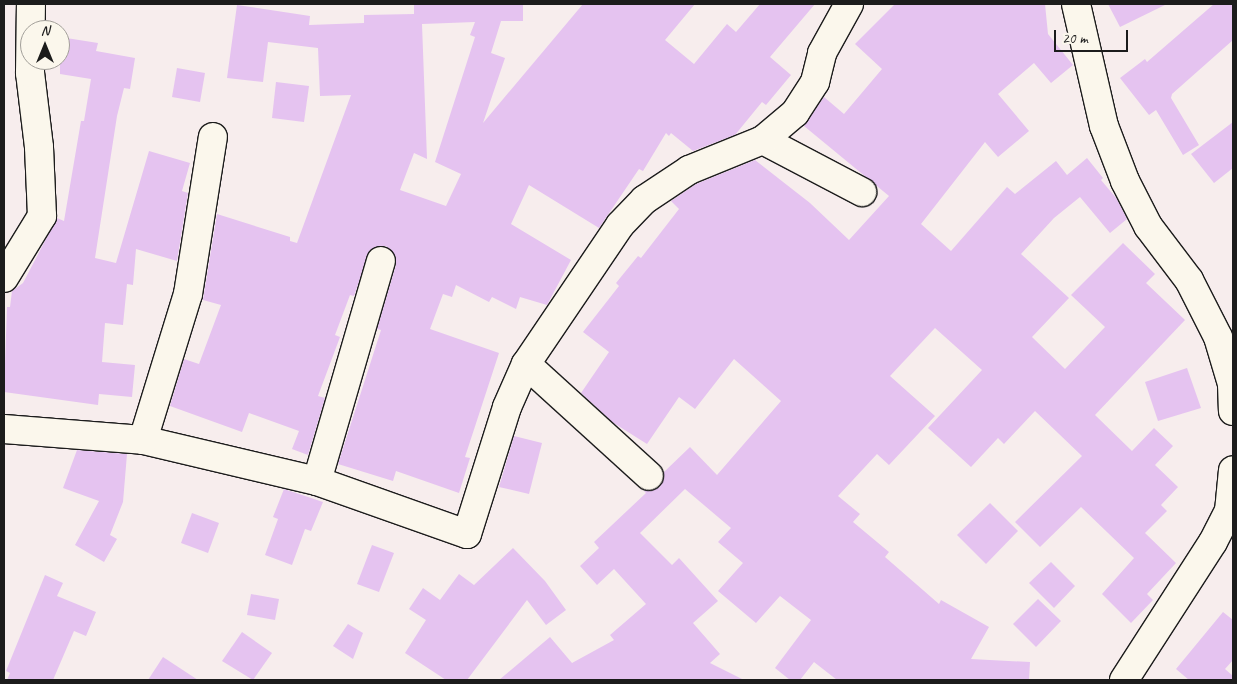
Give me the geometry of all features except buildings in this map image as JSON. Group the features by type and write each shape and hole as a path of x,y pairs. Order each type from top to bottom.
{"street":[{"path":"4,278 42,216 39,147 30,73 31,4"},
{"path":"4,429 143,440 317,481 467,534 508,406 526,364 620,225 644,200 689,170 763,140 795,113 815,82 822,53 849,4"},
{"path":"1076,4 1104,126 1124,181 1148,226 1189,280 1218,337 1232,384 1233,411"},
{"path":"143,440 188,294 213,137"},
{"path":"763,140 862,192"},
{"path":"317,481 381,261"},
{"path":"526,364 649,476"},
{"path":"1124,680 1214,542 1229,510 1233,470"}]}
